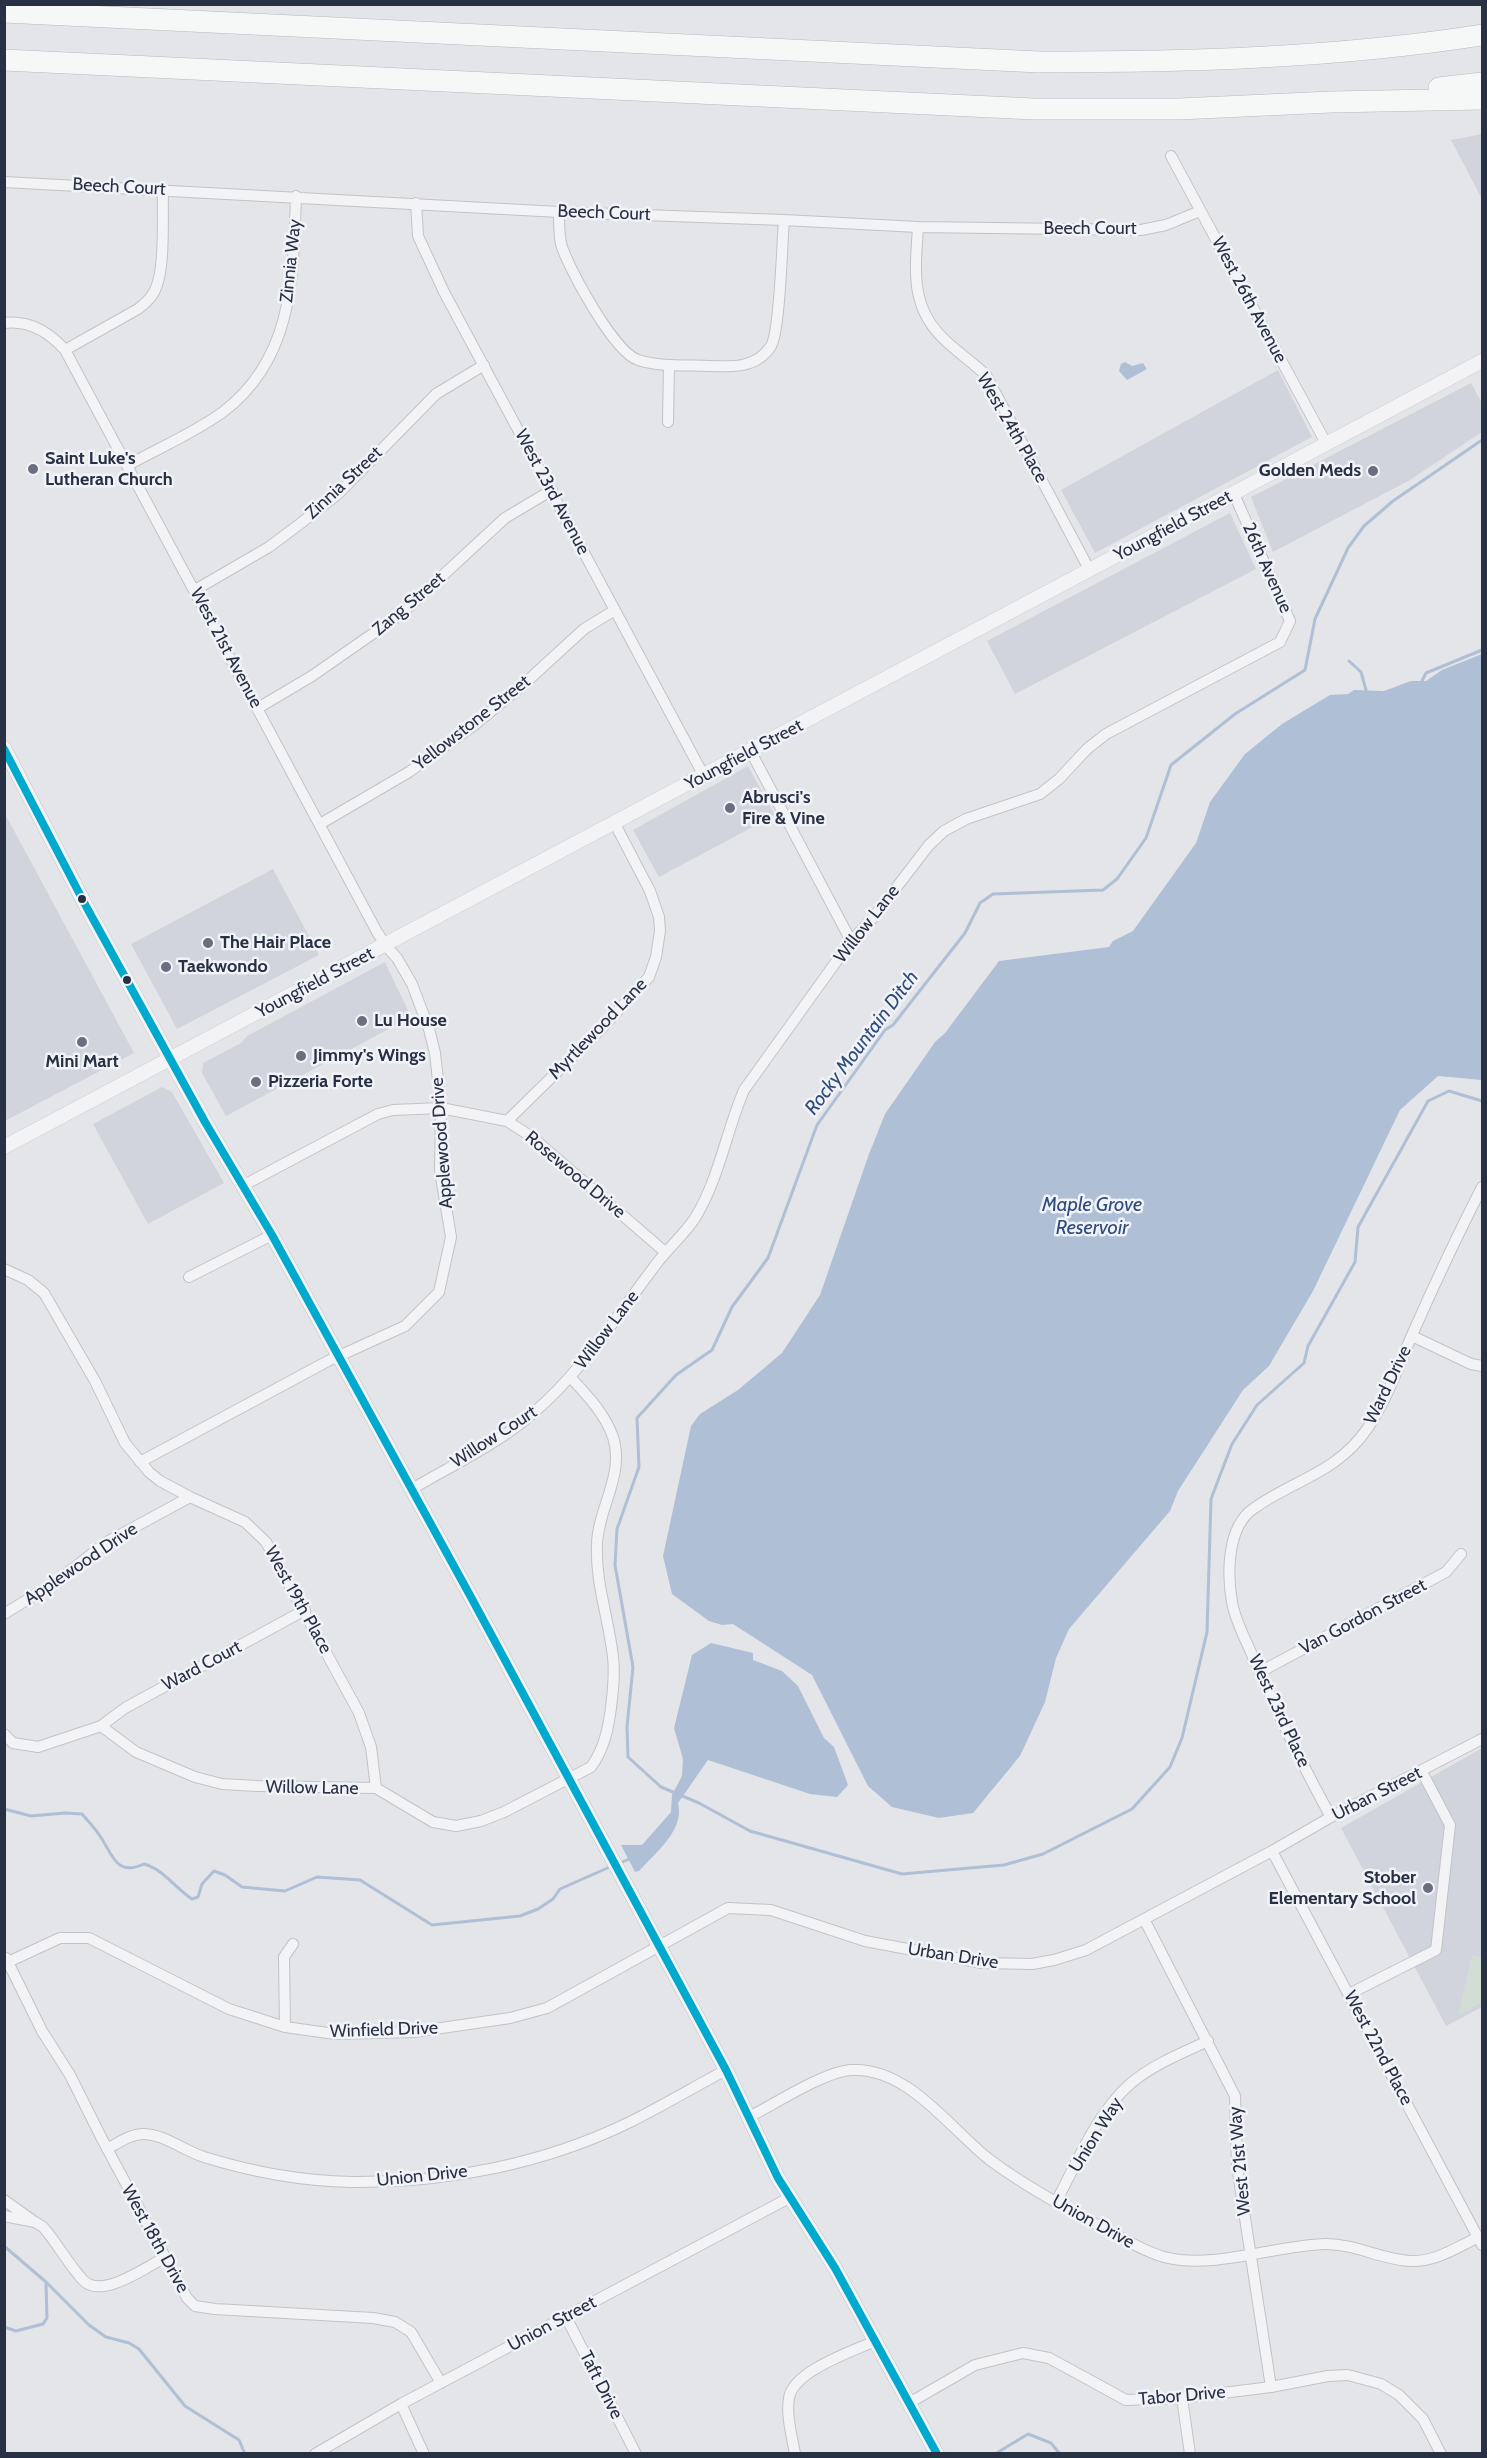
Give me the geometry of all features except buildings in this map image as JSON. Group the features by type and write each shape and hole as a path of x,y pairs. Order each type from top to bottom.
{"highway":[{"path":"4,12 1038,62 1170,62 1262,57 1409,45 1482,35"},
{"path":"4,60 1034,109 1179,109 1331,102 1482,99"},
{"path":"1331,102 1482,83"}],"street":[{"name":"West 26th Avenue","path":"1170,156 1327,445"},
{"name":"Beech Court","path":"4,182 559,212 918,227 1141,230 1167,225 1200,211"},
{"path":"65,350 138,309 148,302 154,293 160,273 163,189"},
{"name":"Zinnia Way","path":"128,465 215,417 241,397 255,382 271,356 282,330 292,282 296,196"},
{"name":"West 23rd Avenue","path":"416,203 418,236 425,253 704,776"},
{"path":"559,212 561,243 570,264 616,342 637,360 669,365 736,367 749,364 763,356 772,346 775,337 784,220"},
{"name":"West 24th Place","path":"918,227 916,279 920,304 925,315 934,329 948,343 986,375 1090,571"},
{"name":"West 21st Avenue","path":"4,323 23,323 36,327 48,333 65,350 386,946"},
{"name":"Zinnia Street","path":"195,590 269,547 301,523 339,493 436,394 484,365"},
{"path":"668,422 669,365"},
{"name":"Youngfield Street","path":"4,1147 1234,494 1480,367"},
{"name":"Zang Street","path":"258,708 312,676 392,620 505,518 552,490"},
{"name":"26th Avenue","path":"1234,494 1290,621 1280,642"},
{"name":"Yellowstone Street","path":"320,824 409,772 490,712 584,629 615,610"},
{"name":"Willow Lane","path":"101,1726 120,1742 145,1756 195,1777 222,1784 338,1789 376,1788 434,1822 456,1826 481,1821 591,1767 599,1755 609,1727 614,1682 613,1657 596,1560 599,1526 613,1482 616,1459 613,1438 603,1417 571,1378 665,1252 694,1218 712,1181 732,1118 744,1090 851,941 873,918 929,845 944,831 978,814 1040,794 1106,734 1280,642"},
{"path":"4,748 87,908 211,1132 272,1234 570,1779 726,2070 768,2160 789,2198 835,2268 937,2454"},
{"path":"751,752 851,941"},
{"name":"Myrtlewood Lane","path":"507,1121 602,1028 649,978 656,957 660,931 659,917 650,891 615,824"},
{"name":"Applewood Drive","path":"140,1462 328,1361 405,1326 440,1292 451,1237 440,1171 441,1108 435,1053 429,1029 407,975 398,958 386,946"},
{"name":"Rosewood Drive","path":"244,1185 378,1114 393,1110 441,1108 507,1121 532,1137 665,1252"},
{"name":"Ward Drive","path":"1232,1603 1230,1577 1232,1550 1239,1524 1252,1509 1333,1464 1353,1448 1368,1428 1389,1392 1452,1247 1482,1187"},
{"path":"189,1277 272,1234"},
{"name":"West 19th Place","path":"4,1269 28,1280 44,1293 95,1381 125,1443 140,1462 160,1481 238,1519 261,1537 273,1553 366,1729 376,1770 376,1788"},
{"path":"1412,1336 1471,1364 1482,1366"},
{"name":"Willow Court","path":"412,1489 517,1425 571,1378"},
{"name":"Applewood Drive","path":"4,1614 56,1582 107,1542 190,1497"},
{"name":"Van Gordon Street","path":"1260,1672 1446,1572 1461,1554"},
{"name":"West 23rd Place","path":"1232,1603 1293,1747 1331,1817"},
{"name":"Ward Court","path":"101,1726 125,1708 305,1610"},
{"path":"4,1734 13,1743 38,1746 101,1726"},
{"name":"Urban Street","path":"1272,1851 1331,1817 1482,1739"},
{"path":"1349,1994 1436,1950 1450,1825 1422,1772"},
{"name":"West 22nd Place","path":"1272,1851 1480,2241"},
{"name":"Urban Drive","path":"659,1945 728,1908 771,1910 865,1941 982,1963 1032,1964 1086,1950 1272,1851"},
{"name":"West 21st Way","path":"1144,1919 1235,2096 1237,2166 1271,2387"},
{"name":"Winfield Drive","path":"6,1959 60,1938 89,1938 229,2010 285,2027 335,2034 414,2032 510,2018 547,2008 659,1945"},
{"path":"285,2027 284,1957 293,1944"},
{"name":"West 18th Drive","path":"6,1959 42,2031 70,2075 164,2258 187,2298 195,2306 373,2318 395,2322 411,2332 441,2383"},
{"name":"Union Way","path":"1056,2202 1114,2101 1131,2083 1166,2061 1208,2041"},
{"name":"Union Drive","path":"107,2149 143,2133 156,2136 202,2156 270,2175 299,2179 352,2182 401,2181 454,2175 509,2165 588,2140 629,2122 726,2070"},
{"name":"Union Drive","path":"749,2117 828,2076 852,2070 878,2073 911,2089 990,2159 1056,2202 1146,2251 1167,2258 1210,2260 1328,2244 1354,2246 1411,2262 1433,2258 1480,2241"},
{"name":"Union Street","path":"315,2454 401,2403 789,2198"},
{"path":"4,2200 49,2233 85,2283 96,2287 117,2283 164,2258"},
{"path":"4,2216 35,2222"},
{"name":"Taft Drive","path":"566,2317 636,2454"},
{"path":"795,2454 789,2396 795,2386 808,2373 875,2341"},
{"name":"Tabor Drive","path":"909,2403 975,2365 1023,2353 1049,2358 1126,2400 1182,2398 1348,2375 1381,2384 1399,2395 1423,2420 1441,2454"},
{"path":"1182,2398 1190,2454"},
{"path":"401,2403 424,2454"}],"shaded area":[{"path":"1482,134 1482,199 1451,140"},
{"path":"1278,370 1312,437 1095,553 1061,490"},
{"path":"1471,383 1482,403 1482,432 1410,480 1273,552 1251,497"},
{"path":"1230,513 1256,569 1015,694 987,641"},
{"path":"748,766 775,815 659,877 633,830"},
{"path":"4,812 134,1053 5,1121 4,1121"},
{"path":"273,869 319,955 177,1029 131,944"},
{"path":"385,962 411,1017 226,1116 202,1073 203,1063 241,1043 247,1036"},
{"path":"162,1087 172,1092 224,1183 148,1224 93,1124"},
{"name":"Stober Elementary School","path":"1482,1748 1482,2007 1446,2026 1341,1828"},
{"path":"1472,1955 1482,1957 1482,2002 1458,2016"}],"water":[{"path":"1125,362 1132,366 1143,363 1147,369 1127,380 1119,371 1121,364"},
{"name":"Maple Grove Reservoir","path":"1482,654 1482,1080 1438,1076 1400,1110 1313,1291 1269,1366 1243,1390 1178,1491 1170,1511 1069,1629 1056,1658 1045,1702 1020,1756 973,1813 939,1818 892,1807 868,1786 812,1675 733,1624 722,1625 709,1621 672,1594 663,1556 691,1426 700,1414 738,1390 782,1353 820,1295 885,1114 935,1042 945,1033 999,961 1109,947 1113,941 1133,931 1196,843 1210,802 1245,754 1282,724 1330,695 1348,694 1354,690 1384,691 1411,681 1426,681 1442,670"},
{"path":"711,1643 753,1653 753,1660 782,1671 798,1686 824,1738 834,1747 848,1785 837,1797 810,1794 708,1760 678,1803 677,1822 668,1840 639,1871 635,1872 621,1845 642,1845 671,1812 672,1795 682,1776 683,1759 674,1728 692,1655"}],"waterway":[{"name":"Rocky Mountain Ditch","path":"1482,440 1393,501 1364,526 1348,548 1315,619 1305,670 1235,714 1171,765 1146,838 1117,879 1103,890 993,894 980,903 965,933 893,1025 885,1030 817,1125 768,1258 732,1307 712,1350 676,1375 637,1418 639,1467 617,1529 615,1565 633,1667 627,1727 628,1757 661,1787 699,1803 750,1831 902,1874 1004,1865 1043,1854 1132,1809 1170,1767 1182,1738 1207,1632 1211,1499 1232,1444 1257,1405 1304,1363 1308,1346 1355,1262 1358,1227 1428,1101 1449,1091 1482,1101"},
{"path":"1422,681 1426,673 1482,650"},
{"path":"1349,661 1361,672 1366,690"},
{"path":"4,1809 31,1816 82,1814 98,1833 112,1857 121,1866 127,1868 144,1864 151,1866 192,1899 198,1897 202,1884 214,1871 225,1875 242,1887 285,1891 317,1877 360,1880 432,1925 520,1916 538,1909 553,1899 560,1889 612,1866"},
{"path":"618,1864 629,1859"},
{"path":"4,2246 46,2282 89,2325 106,2337 129,2343 139,2349 185,2406 239,2440 245,2454"},
{"path":"4,2327 16,2331 43,2324 47,2318 46,2284"},
{"path":"995,2454 1028,2434 1051,2443 1060,2454"}],"transit line":[{"path":"4,749 87,908 205,1122 272,1235 472,1599 726,2070 778,2178 835,2268 937,2454"}],"place":[{"name":"Saint Luke's Lutheran Church","path":"33,469"},
{"name":"Golden Meds","path":"1373,471"},
{"name":"Abrusci's Fire & Vine","path":"730,808"},
{"name":"The Hair Place","path":"208,943"},
{"name":"Taekwondo","path":"166,967"},
{"name":"Lu House","path":"362,1021"},
{"name":"Mini Mart","path":"82,1042"},
{"name":"Jimmy's Wings","path":"301,1056"},
{"name":"Pizzeria Forte","path":"256,1082"},
{"name":"Stober Elementary School","path":"1428,1888"}]}
